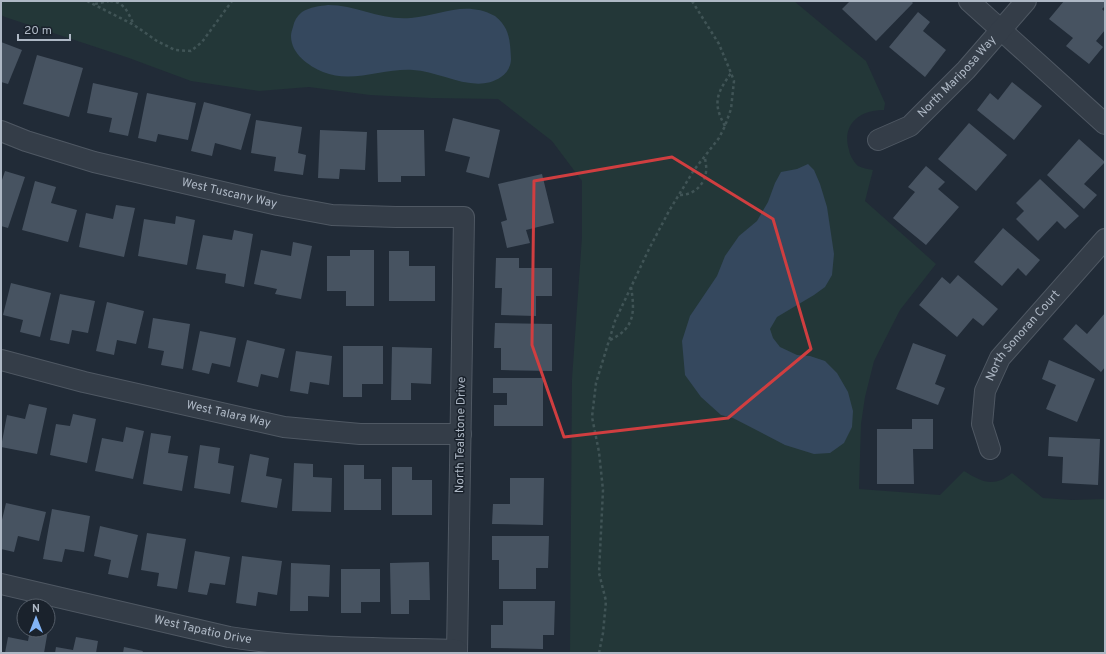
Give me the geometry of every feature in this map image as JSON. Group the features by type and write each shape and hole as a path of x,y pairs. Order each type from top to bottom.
{"street":[{"path":"969,1 1105,124"},
{"name":"North Mariposa Way","path":"878,140 910,126 966,70 1026,1"},
{"name":"West Tuscany Way","path":"1,132 94,162 278,205 332,215 464,217"},
{"name":"North Tealstone Drive","path":"457,651 464,217"},
{"name":"North Sonoran Court","path":"990,449 982,424 985,391 1000,358 1105,239"},
{"name":"West Talara Way","path":"1,360 84,382 284,427 360,434 461,434"},
{"name":"West Tapatio Drive","path":"1,584 229,637 266,643 312,647 457,651"}],"path":[{"path":"87,1 134,25 175,50 191,51 202,42 232,1"},
{"path":"95,4 116,1 124,6 134,25"},
{"path":"599,653 603,633 606,601 599,573 603,490 599,452 592,417 596,383 615,321 631,286 669,211 694,170 719,138 732,109 734,81 732,73 719,44 692,1"},
{"path":"725,126 721,119 717,105 721,87 732,73"},
{"path":"679,195 688,195 702,185 706,172 705,156"},
{"path":"610,340 625,330 632,320 634,306 631,286"}],"highlighted area":[{"path":"672,157 773,219 811,349 728,418 564,437 532,345 534,181"}],"green space":[{"path":"1,1 794,1 866,61 885,103 884,110 867,113 854,120 848,133 847,141 850,154 854,161 858,166 873,170 865,201 936,264 900,310 874,361 865,397 861,424 859,489 940,495 964,471 988,482 999,481 1012,473 1043,498 1072,500 1105,499 1105,653 570,653 572,379 582,237 582,181 552,141 498,99 370,95 309,87 259,91 191,81 129,58 5,17 1,15"}],"water":[{"path":"328,5 349,7 380,15 400,18 411,18 463,9 484,11 495,16 504,25 510,46 511,59 509,67 501,77 491,82 480,84 458,81 424,71 413,70 391,71 357,76 334,75 323,72 307,63 297,54 291,35 293,25 302,12 318,6"},
{"path":"808,164 814,170 827,207 834,254 832,275 825,287 777,317 770,329 773,338 780,347 797,355 810,356 825,361 837,373 848,392 853,411 852,427 844,443 830,453 814,454 785,445 733,418 721,415 701,397 685,375 682,341 690,316 717,276 725,256 739,236 757,221 768,202 781,172 797,169"}],"building":[{"path":"850,1 911,1 913,3 876,41 842,9"},
{"path":"1064,1 1105,1 1105,6 1102,9 1105,12 1105,30 1096,41 1103,47 1089,64 1066,46 1073,38 1049,19"},
{"path":"918,12 930,22 923,31 946,50 925,77 889,47"},
{"path":"1,42 22,50 8,84 1,82"},
{"path":"37,55 83,68 69,117 23,104"},
{"path":"1012,82 1042,106 1014,140 977,110 990,93 998,100"},
{"path":"93,83 138,93 128,136 109,132 112,118 87,113"},
{"path":"147,93 196,103 188,140 158,134 156,142 138,138"},
{"path":"204,102 251,114 241,150 215,143 212,156 191,151"},
{"path":"453,118 500,130 489,178 466,172 470,157 445,151"},
{"path":"256,120 302,127 298,153 306,155 303,175 274,171 276,157 251,153"},
{"path":"969,123 1007,155 976,191 938,159"},
{"path":"320,130 367,132 365,170 340,169 339,179 318,178"},
{"path":"377,130 424,130 425,176 401,176 401,182 378,182"},
{"path":"1079,139 1105,162 1084,184 1097,195 1084,209 1047,175"},
{"path":"926,166 945,182 938,189 959,207 926,245 893,218 915,192 908,187"},
{"path":"5,171 25,177 8,228 1,226 1,183"},
{"path":"542,174 554,223 526,230 530,243 507,248 501,222 507,220 498,184"},
{"path":"1040,179 1079,216 1065,229 1057,221 1038,241 1016,219 1024,211 1016,203"},
{"path":"35,181 56,187 51,203 77,210 68,242 22,230"},
{"path":"116,205 135,208 124,257 79,247 86,213 113,219"},
{"path":"176,216 195,220 187,265 138,256 144,219 175,224"},
{"path":"1003,228 1040,260 1026,276 1018,268 1002,286 974,262"},
{"path":"234,230 253,234 244,287 225,283 226,274 196,269 203,235 232,240"},
{"path":"293,242 312,246 301,299 275,294 277,289 254,284 261,250 291,256"},
{"path":"350,250 374,250 374,306 346,306 346,291 327,291 327,256 350,256"},
{"path":"389,251 409,251 409,266 435,266 435,301 389,301"},
{"path":"496,258 519,258 519,268 552,268 552,296 536,296 536,316 501,315 502,288 495,288"},
{"path":"958,275 998,309 983,326 973,318 957,337 919,305 942,277 950,284"},
{"path":"11,283 51,293 40,337 20,332 23,320 3,315"},
{"path":"60,294 95,301 88,333 72,330 69,344 50,340"},
{"path":"107,302 144,311 136,344 117,340 114,355 96,351"},
{"path":"1105,313 1105,367 1101,372 1063,339 1076,324 1087,334"},
{"path":"153,318 190,324 183,369 161,365 164,351 148,348"},
{"path":"495,323 552,324 552,371 501,370 501,348 494,348"},
{"path":"200,331 236,338 230,367 212,363 209,374 192,370"},
{"path":"247,340 285,349 278,378 261,374 258,387 237,382"},
{"path":"913,343 946,355 935,384 945,388 938,405 896,389"},
{"path":"343,346 383,346 383,384 362,384 362,397 343,397"},
{"path":"392,347 432,348 431,384 411,383 411,400 391,400"},
{"path":"296,351 332,356 329,385 310,382 308,394 290,391"},
{"path":"1049,360 1095,379 1077,422 1046,409 1056,385 1042,379"},
{"path":"493,378 543,378 543,426 494,426 494,405 507,405 507,393 493,393"},
{"path":"29,404 47,408 37,454 1,447 7,415 25,419"},
{"path":"73,414 96,419 87,463 50,455 56,424 70,426"},
{"path":"912,419 933,419 933,449 913,449 914,484 877,484 877,429 912,429"},
{"path":"126,427 144,431 133,479 95,471 102,438 123,442"},
{"path":"151,433 171,436 168,453 188,456 182,491 143,484"},
{"path":"1049,437 1100,439 1098,485 1062,483 1063,457 1048,456"},
{"path":"200,445 220,448 218,463 234,466 230,494 194,488"},
{"path":"250,454 269,458 266,476 282,479 277,508 241,502"},
{"path":"294,463 313,464 313,477 332,478 331,512 292,511"},
{"path":"344,465 364,465 364,479 381,479 381,510 344,510"},
{"path":"392,467 412,467 412,480 432,480 432,515 392,515"},
{"path":"510,478 544,478 543,525 492,524 493,504 510,504"},
{"path":"6,503 46,512 39,541 18,536 14,552 1,549 1,524"},
{"path":"52,509 90,516 84,552 65,549 62,562 43,559"},
{"path":"100,526 138,535 128,578 108,574 111,560 94,556"},
{"path":"147,533 186,539 177,589 157,586 159,573 141,570"},
{"path":"492,536 549,536 548,568 536,568 536,589 499,589 499,560 492,560"},
{"path":"195,551 230,557 225,585 210,583 207,595 188,592"},
{"path":"242,556 282,561 277,595 258,592 256,606 236,603"},
{"path":"429,562 430,600 409,600 409,614 391,614 390,563"},
{"path":"291,563 330,565 329,597 308,596 308,611 290,611"},
{"path":"341,569 380,569 380,602 361,602 361,613 341,613"},
{"path":"503,601 555,601 554,635 543,635 543,649 491,648 491,625 503,625"},
{"path":"8,637 28,641 29,638 47,638 44,653 5,653"},
{"path":"76,637 98,641 96,653 55,653 56,647 73,650"},
{"path":"124,647 143,651 142,653 123,653"}]}
